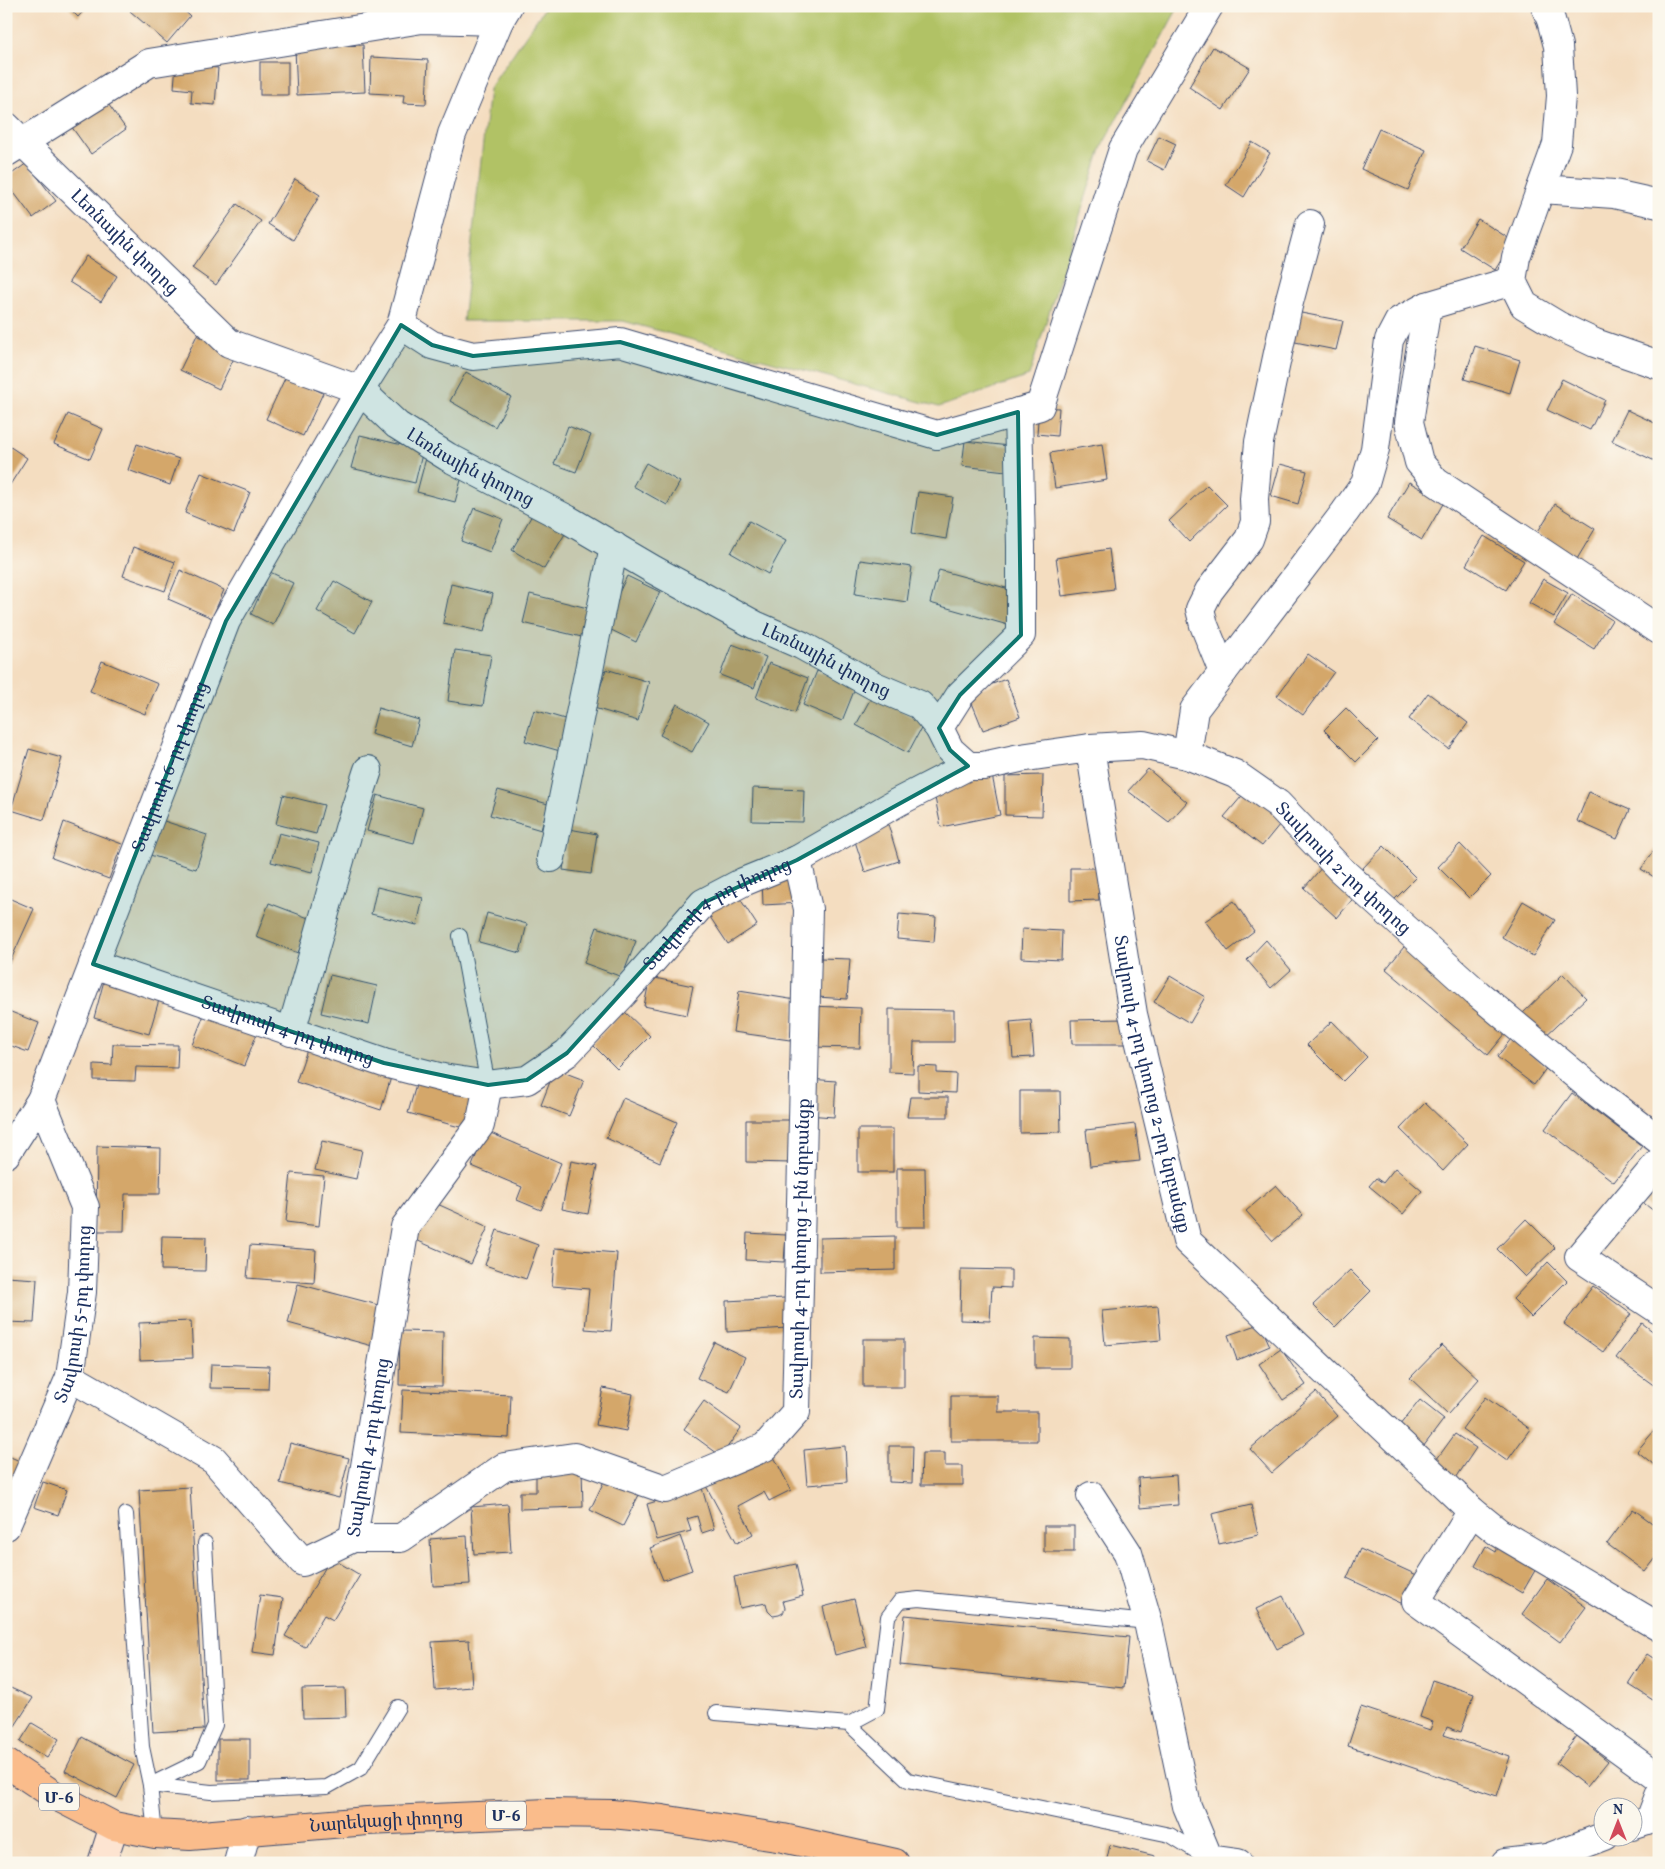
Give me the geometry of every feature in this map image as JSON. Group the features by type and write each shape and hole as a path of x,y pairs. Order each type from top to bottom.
{"highway":[{"name":"Մ-6","path":"6,1763 54,1795 114,1826"},
{"name":"Նարեկացի փողոց","path":"114,1826 155,1834 190,1836 368,1820 547,1813 612,1814 662,1819 783,1838 895,1863"}],"main road":[{"path":"102,1863 114,1826"}],"street":[{"path":"401,325 432,345 473,356 620,342 937,435 1040,406 1123,150 1209,6"},
{"path":"1545,6 1558,46 1561,96 1557,144 1516,256 1512,281 1524,305 1559,326 1595,343 1659,365"},
{"path":"12,140 149,63 422,19 503,14"},
{"name":"Տավրոսի 6-րդ փողոց","path":"6,1154 41,1100 226,622 360,390 401,325 452,134 503,14"},
{"name":"Լեռնային փողոց","path":"12,140 229,343 360,390 396,425 448,457 567,519 755,624 800,645 875,686 920,705 938,728 950,750 968,766"},
{"path":"1541,189 1614,194 1659,204"},
{"path":"1223,672 1204,625 1200,609 1209,591 1249,539 1255,522 1254,498 1259,442 1288,306 1310,224"},
{"path":"1187,755 1194,710 1365,484 1375,449 1389,340 1400,321 1427,306 1512,281"},
{"path":"1427,306 1410,422 1419,462 1436,482 1659,630"},
{"path":"938,728 960,695 1021,635 1018,412"},
{"path":"551,858 614,546"},
{"name":"Տավրոսի 2-րդ փողոց","path":"968,766 982,766 1020,758 1090,748 1143,745 1187,755 1235,774 1278,804 1340,869 1470,988 1595,1092 1659,1140"},
{"name":"Տավրոսի 4-րդ փողոց 2-րդ նրբանցք","path":"1090,748 1133,1014 1187,1241 1472,1510 1498,1532 1659,1627"},
{"name":"Տավրոսի 4-րդ փողոց","path":"93,964 384,1063 443,1078 488,1084 527,1080 567,1053 623,994 703,903 743,882 797,860 898,802 968,766"},
{"path":"291,1032 350,825 368,770"},
{"name":"Տավրոսի 4-րդ փողոց 1-ին նրբանցք","path":"353,1538 401,1538 504,1467 574,1457 665,1489 765,1447 796,1412 808,909 797,860"},
{"name":"Տավրոսի 4-րդ փողոց","path":"70,1377 214,1460 302,1562 353,1538 405,1227 480,1125 488,1084"},
{"name":"Տավրոսի 5-րդ փողոց","path":"6,1526 70,1377 82,1292 85,1208 41,1100"},
{"path":"1659,1162 1579,1257 1659,1310"},
{"path":"1091,1496 1128,1553 1148,1622 1187,1806 1209,1861 1238,1863"},
{"path":"1472,1510 1416,1601 1659,1778"},
{"path":"1642,1823 1650,1820 1659,1796"},
{"path":"238,1863 247,1830"},
{"path":"1505,1863 1557,1861 1592,1843"}],"lane":[{"path":"460,936 488,1084"},
{"path":"126,1514 142,1747 150,1785 155,1834"},
{"path":"150,1785 199,1761 215,1726 205,1543"},
{"path":"716,1713 849,1724 877,1709 888,1617 900,1601 918,1599 1148,1622"},
{"path":"150,1785 211,1792 327,1787 361,1768 398,1707"},
{"path":"849,1724 908,1780 1170,1835 1209,1861"}],"highlighted area":[{"path":"401,325 432,345 473,356 620,342 937,435 1018,412 1021,635 960,695 939,728 950,750 968,766 797,860 703,903 567,1053 527,1080 488,1085 384,1063 93,964 226,621"}],"green space":[{"path":"546,6 1179,6 1102,146 1029,376 939,407 623,321 463,321 489,89"}],"building":[{"path":"67,6 88,6 78,17"},
{"path":"134,6 179,6 190,16 167,43 130,11"},
{"path":"363,45 365,92 297,95 295,48"},
{"path":"1213,47 1250,68 1223,110 1189,87"},
{"path":"371,57 428,60 426,104 403,103 404,95 370,93"},
{"path":"260,62 288,62 288,95 260,95"},
{"path":"176,64 218,68 215,105 191,103 192,90 174,88"},
{"path":"106,101 126,129 91,154 71,126"},
{"path":"1379,129 1426,150 1408,190 1361,169"},
{"path":"1159,136 1176,144 1164,170 1147,161"},
{"path":"1252,142 1270,153 1244,197 1226,185"},
{"path":"27,163 56,201 33,218 6,182 6,178"},
{"path":"295,179 320,195 293,240 268,224"},
{"path":"237,204 261,221 216,285 192,268"},
{"path":"1478,219 1513,241 1495,270 1460,248"},
{"path":"86,256 117,276 101,302 69,282"},
{"path":"1296,312 1343,321 1336,350 1290,341"},
{"path":"197,335 236,354 219,389 180,370"},
{"path":"1475,346 1520,360 1510,393 1464,379"},
{"path":"466,372 511,397 495,427 450,401"},
{"path":"286,376 323,393 303,436 266,419"},
{"path":"1562,379 1605,400 1590,430 1547,410"},
{"path":"1039,407 1059,408 1057,436 1037,434"},
{"path":"1627,410 1659,425 1659,453 1655,461 1612,441"},
{"path":"68,414 103,429 90,459 54,444"},
{"path":"568,426 591,435 576,472 554,464"},
{"path":"360,435 423,450 415,483 351,468"},
{"path":"965,441 1009,446 1006,471 962,466"},
{"path":"6,444 27,458 6,491"},
{"path":"137,444 179,459 170,485 128,470"},
{"path":"1102,444 1107,480 1055,488 1050,453"},
{"path":"426,458 464,469 455,502 417,492"},
{"path":"646,463 680,482 667,505 633,486"},
{"path":"1280,464 1307,471 1298,504 1271,496"},
{"path":"201,473 250,492 234,533 185,513"},
{"path":"1409,482 1444,502 1422,540 1387,519"},
{"path":"1207,485 1227,505 1189,542 1169,521"},
{"path":"918,492 953,497 946,539 912,533"},
{"path":"1555,504 1595,529 1577,559 1537,533"},
{"path":"474,508 503,519 490,552 461,541"},
{"path":"536,508 569,527 544,569 512,550"},
{"path":"749,521 786,541 768,574 731,553"},
{"path":"1484,536 1524,561 1506,590 1466,565"},
{"path":"133,547 175,562 165,591 123,576"},
{"path":"1109,549 1114,589 1062,596 1056,558"},
{"path":"860,560 912,567 907,602 855,594"},
{"path":"180,570 224,590 212,618 168,599"},
{"path":"939,570 1017,591 1008,625 930,603"},
{"path":"270,572 293,583 273,625 251,614"},
{"path":"627,576 660,592 636,642 603,626"},
{"path":"1543,579 1568,593 1554,617 1529,603"},
{"path":"334,581 372,602 355,633 317,611"},
{"path":"451,584 493,594 484,632 443,623"},
{"path":"530,594 592,609 586,638 523,623"},
{"path":"1572,594 1612,620 1594,649 1554,624"},
{"path":"732,644 766,657 754,688 720,675"},
{"path":"455,650 491,655 483,706 448,701"},
{"path":"1308,654 1334,672 1303,715 1277,696"},
{"path":"102,661 158,684 145,714 90,691"},
{"path":"769,663 808,678 795,713 756,698"},
{"path":"606,669 649,682 638,721 594,708"},
{"path":"817,671 856,686 842,721 803,705"},
{"path":"1006,679 1020,717 983,730 968,693"},
{"path":"1428,693 1468,723 1449,749 1409,719"},
{"path":"872,696 924,723 908,753 856,725"},
{"path":"677,704 709,722 692,752 660,735"},
{"path":"378,708 419,720 412,746 371,734"},
{"path":"1346,708 1378,740 1356,762 1324,730"},
{"path":"534,710 575,722 567,753 525,741"},
{"path":"29,749 62,758 44,820 11,810"},
{"path":"1148,769 1187,802 1169,822 1128,791"},
{"path":"992,775 1000,815 941,827 933,788"},
{"path":"1043,775 1042,816 1005,815 1005,776"},
{"path":"753,788 804,790 803,822 752,821"},
{"path":"498,790 548,804 541,830 490,815"},
{"path":"1247,790 1284,819 1262,846 1224,817"},
{"path":"1589,792 1630,810 1617,839 1577,821"},
{"path":"283,795 324,805 316,834 276,824"},
{"path":"377,795 423,808 414,843 367,831"},
{"path":"161,820 207,835 196,869 150,855"},
{"path":"64,822 122,844 109,879 52,858"},
{"path":"888,824 899,861 865,872 853,835"},
{"path":"569,829 597,834 591,874 563,870"},
{"path":"279,833 319,843 312,872 271,862"},
{"path":"1659,843 1659,880 1641,869"},
{"path":"1460,844 1491,876 1469,898 1438,867"},
{"path":"1384,846 1416,878 1394,900 1362,869"},
{"path":"1323,866 1356,895 1337,918 1304,888"},
{"path":"1070,868 1098,868 1099,900 1070,901"},
{"path":"798,877 800,903 763,905 762,879"},
{"path":"377,887 423,898 417,925 371,914"},
{"path":"735,891 757,925 728,944 706,911"},
{"path":"6,897 34,909 9,964 6,963"},
{"path":"1234,901 1254,931 1228,951 1205,921"},
{"path":"1523,901 1555,920 1533,956 1502,937"},
{"path":"269,903 311,919 298,953 256,937"},
{"path":"487,913 527,924 520,953 479,942"},
{"path":"899,914 936,917 934,942 897,939"},
{"path":"597,927 636,941 622,977 584,963"},
{"path":"1022,929 1062,931 1061,960 1021,958"},
{"path":"1266,940 1291,970 1271,988 1247,960"},
{"path":"1408,942 1510,1028 1488,1055 1386,969"},
{"path":"820,958 850,959 847,999 818,997"},
{"path":"1563,974 1586,998 1542,1039 1520,1016"},
{"path":"330,975 377,986 369,1024 321,1013"},
{"path":"1170,976 1205,997 1190,1023 1154,1002"},
{"path":"105,977 161,993 149,1034 94,1018"},
{"path":"650,977 693,986 687,1015 644,1006"},
{"path":"739,991 796,1000 790,1040 733,1032"},
{"path":"208,1005 260,1026 244,1066 192,1045"},
{"path":"811,1006 861,1008 860,1048 810,1047"},
{"path":"889,1009 954,1010 954,1042 914,1042 913,1073 889,1072"},
{"path":"6,1010 39,1023 28,1052 6,1044"},
{"path":"624,1011 650,1036 617,1069 592,1044"},
{"path":"1125,1019 1126,1044 1072,1044 1071,1020"},
{"path":"1031,1020 1034,1057 1013,1058 1010,1022"},
{"path":"1332,1021 1367,1057 1343,1081 1307,1045"},
{"path":"1511,1039 1547,1067 1534,1085 1497,1057"},
{"path":"113,1044 178,1045 177,1068 136,1067 135,1081 94,1080 94,1064 112,1065"},
{"path":"308,1047 392,1074 381,1110 296,1082"},
{"path":"918,1066 937,1067 937,1073 956,1074 955,1093 918,1091"},
{"path":"555,1069 584,1080 569,1116 541,1105"},
{"path":"418,1078 476,1093 467,1129 408,1113"},
{"path":"809,1079 836,1081 834,1117 807,1115"},
{"path":"1020,1091 1060,1091 1061,1132 1020,1133"},
{"path":"1572,1093 1642,1146 1614,1182 1545,1129"},
{"path":"910,1097 948,1097 948,1117 907,1117"},
{"path":"623,1098 677,1122 660,1162 606,1138"},
{"path":"1425,1103 1468,1144 1443,1171 1400,1129"},
{"path":"746,1120 792,1120 792,1163 746,1162"},
{"path":"1135,1124 1140,1161 1090,1166 1086,1130"},
{"path":"858,1129 893,1129 893,1172 858,1172"},
{"path":"486,1131 561,1163 541,1210 517,1200 522,1187 472,1166"},
{"path":"322,1141 362,1150 356,1179 315,1170"},
{"path":"97,1146 161,1148 160,1194 125,1194 124,1231 96,1231"},
{"path":"571,1161 597,1166 588,1214 562,1209"},
{"path":"897,1168 925,1168 926,1227 897,1227"},
{"path":"1395,1168 1422,1191 1403,1214 1369,1186 1376,1178 1383,1183"},
{"path":"291,1173 324,1176 319,1226 286,1222"},
{"path":"1659,1179 1659,1215 1641,1201"},
{"path":"1276,1185 1303,1215 1273,1241 1246,1211"},
{"path":"433,1202 488,1227 471,1264 416,1240"},
{"path":"1526,1219 1555,1248 1525,1277 1497,1249"},
{"path":"497,1230 538,1245 526,1279 485,1265"},
{"path":"747,1233 786,1235 784,1262 746,1260"},
{"path":"162,1236 206,1237 205,1271 161,1270"},
{"path":"895,1236 895,1270 820,1272 820,1238"},
{"path":"250,1245 316,1250 314,1283 247,1278"},
{"path":"555,1248 617,1253 611,1331 585,1329 589,1289 552,1286"},
{"path":"1548,1262 1567,1281 1531,1317 1513,1299"},
{"path":"961,1269 1011,1270 1011,1288 992,1287 990,1321 960,1320"},
{"path":"1350,1270 1371,1291 1335,1327 1313,1305"},
{"path":"6,1277 37,1279 34,1323 6,1322"},
{"path":"298,1284 386,1307 376,1347 288,1323"},
{"path":"1593,1286 1631,1314 1603,1352 1564,1324"},
{"path":"785,1298 787,1328 727,1332 726,1301"},
{"path":"1158,1306 1161,1340 1105,1345 1102,1311"},
{"path":"191,1321 193,1358 140,1360 139,1323"},
{"path":"1642,1323 1659,1336 1659,1389 1616,1358"},
{"path":"1260,1324 1270,1346 1237,1360 1228,1335"},
{"path":"400,1331 443,1332 442,1386 399,1385"},
{"path":"1035,1338 1070,1339 1070,1368 1035,1368"},
{"path":"863,1339 904,1339 904,1387 863,1387"},
{"path":"714,1342 745,1357 729,1392 697,1378"},
{"path":"1442,1345 1479,1379 1448,1414 1410,1378"},
{"path":"1281,1349 1306,1385 1283,1400 1259,1364"},
{"path":"211,1364 269,1366 268,1389 210,1388"},
{"path":"603,1388 633,1394 626,1431 596,1425"},
{"path":"403,1390 511,1395 509,1438 401,1433"},
{"path":"1316,1392 1337,1416 1272,1473 1250,1449"},
{"path":"951,1396 998,1396 998,1412 1037,1412 1037,1441 951,1441"},
{"path":"1485,1397 1530,1429 1507,1461 1462,1429"},
{"path":"1420,1400 1444,1419 1420,1451 1395,1431"},
{"path":"704,1401 741,1428 721,1456 684,1429"},
{"path":"1659,1425 1659,1469 1637,1451"},
{"path":"1455,1434 1476,1448 1456,1478 1434,1463"},
{"path":"290,1443 349,1458 339,1498 280,1483"},
{"path":"845,1446 847,1482 807,1485 804,1450"},
{"path":"889,1446 913,1446 912,1483 889,1482"},
{"path":"771,1451 791,1490 769,1501 764,1492 738,1506 753,1534 737,1543 706,1486"},
{"path":"922,1453 945,1453 945,1466 963,1466 963,1485 921,1485"},
{"path":"6,1455 22,1462 11,1491 6,1489"},
{"path":"582,1469 583,1507 520,1509 520,1492 536,1492 536,1470"},
{"path":"607,1475 641,1491 623,1526 590,1510"},
{"path":"1176,1475 1178,1505 1140,1508 1138,1478"},
{"path":"43,1482 67,1490 58,1515 34,1507"},
{"path":"190,1487 204,1729 153,1732 139,1490"},
{"path":"702,1488 714,1529 702,1533 697,1516 687,1519 691,1531 657,1540 647,1504"},
{"path":"508,1504 511,1552 474,1554 471,1507"},
{"path":"1251,1505 1258,1535 1219,1544 1212,1514"},
{"path":"1633,1509 1659,1528 1659,1554 1645,1572 1607,1544"},
{"path":"1044,1526 1074,1526 1074,1552 1044,1552"},
{"path":"467,1536 470,1584 433,1586 430,1539"},
{"path":"680,1536 692,1570 663,1580 650,1548"},
{"path":"1499,1545 1537,1567 1522,1593 1475,1566 1486,1546 1496,1552"},
{"path":"1360,1549 1419,1576 1405,1605 1347,1578"},
{"path":"331,1558 360,1575 333,1620 324,1615 305,1647 285,1636"},
{"path":"796,1564 803,1596 783,1601 785,1608 783,1613 773,1616 768,1611 766,1603 740,1608 734,1577"},
{"path":"1547,1579 1586,1607 1560,1642 1522,1614"},
{"path":"260,1595 283,1598 275,1655 252,1652"},
{"path":"1283,1596 1303,1635 1277,1649 1256,1609"},
{"path":"854,1599 866,1647 835,1655 823,1607"},
{"path":"905,1615 1129,1637 1124,1688 900,1665"},
{"path":"469,1640 472,1687 435,1690 432,1642"},
{"path":"1647,1654 1659,1662 1659,1704 1628,1684"},
{"path":"1432,1680 1474,1694 1461,1732 1447,1727 1444,1735 1510,1757 1497,1796 1348,1746 1361,1707 1430,1730 1433,1722 1420,1717"},
{"path":"6,1686 33,1698 11,1732 6,1729"},
{"path":"345,1688 346,1717 303,1718 302,1689"},
{"path":"32,1723 59,1739 47,1758 20,1742"},
{"path":"1577,1736 1608,1761 1587,1787 1556,1763"},
{"path":"82,1737 134,1765 117,1798 65,1771"},
{"path":"218,1739 250,1739 250,1780 218,1780"},
{"path":"1110,1845 1155,1856 1154,1863 1106,1863"}]}
